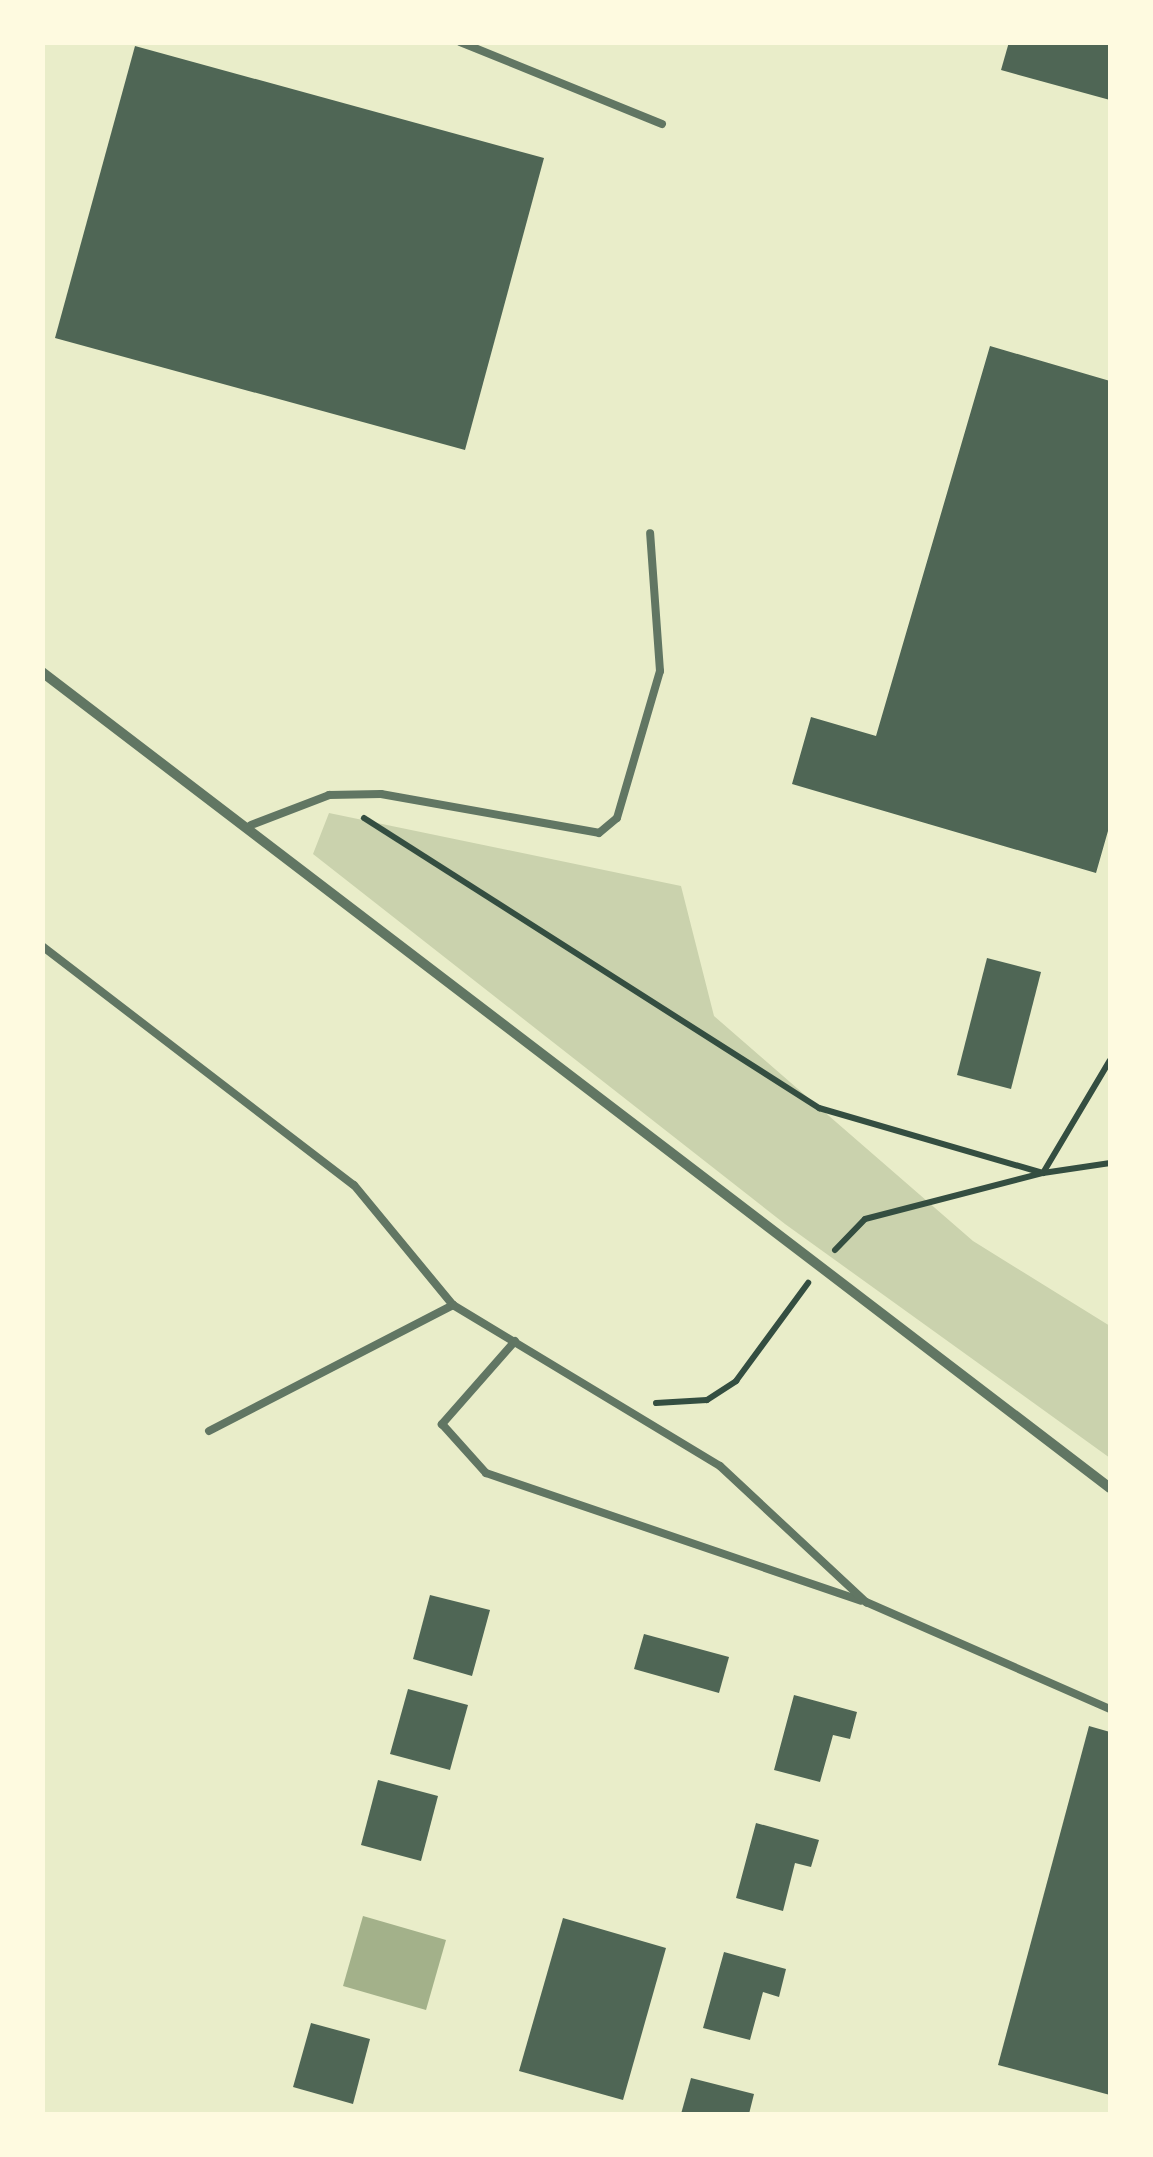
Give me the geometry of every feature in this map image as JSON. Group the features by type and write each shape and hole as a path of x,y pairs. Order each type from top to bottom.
{"street":[{"path":"42,672 250,825 1110,1488"}],"lane":[{"path":"460,42 662,124"},
{"path":"250,825 329,795 381,794 599,833 617,818 660,671 650,533"},
{"path":"42,946 354,1185 453,1305 720,1466 866,1602"},
{"path":"209,1430 453,1305"},
{"path":"514,1341 442,1424 486,1473 866,1602 1110,1709"}],"path":[{"path":"329,795 819,1108 1044,1173 1110,1163"},
{"path":"1044,1173 1110,1060"}],"shaded area":[{"path":"329,813 681,886 714,1016 973,1241 1110,1326 1110,1458 785,1224 313,854"},
{"path":"363,1916 446,1940 426,2010 343,1986"}],"building":[{"path":"1009,42 1110,42 1110,100 1001,70"},
{"path":"135,46 544,158 465,450 55,338"},
{"path":"990,346 1110,381 1110,824 1096,873 792,784 811,717 876,736"},
{"path":"987,958 1041,972 1011,1089 957,1075"},
{"path":"430,1595 490,1610 472,1676 413,1659"},
{"path":"644,1634 729,1657 719,1693 634,1669"},
{"path":"408,1689 468,1705 450,1770 390,1754"},
{"path":"794,1695 857,1712 850,1739 833,1735 820,1782 774,1770"},
{"path":"1089,1726 1110,1732 1110,2095 998,2065"},
{"path":"378,1780 438,1796 421,1861 361,1845"},
{"path":"756,1823 819,1840 811,1867 795,1863 783,1911 736,1898"},
{"path":"563,1918 666,1948 623,2100 519,2071"},
{"path":"724,1952 786,1969 779,1997 763,1992 750,2040 703,2028"},
{"path":"311,2023 370,2039 353,2104 293,2087"},
{"path":"691,2078 754,2094 749,2114 681,2114"}]}
